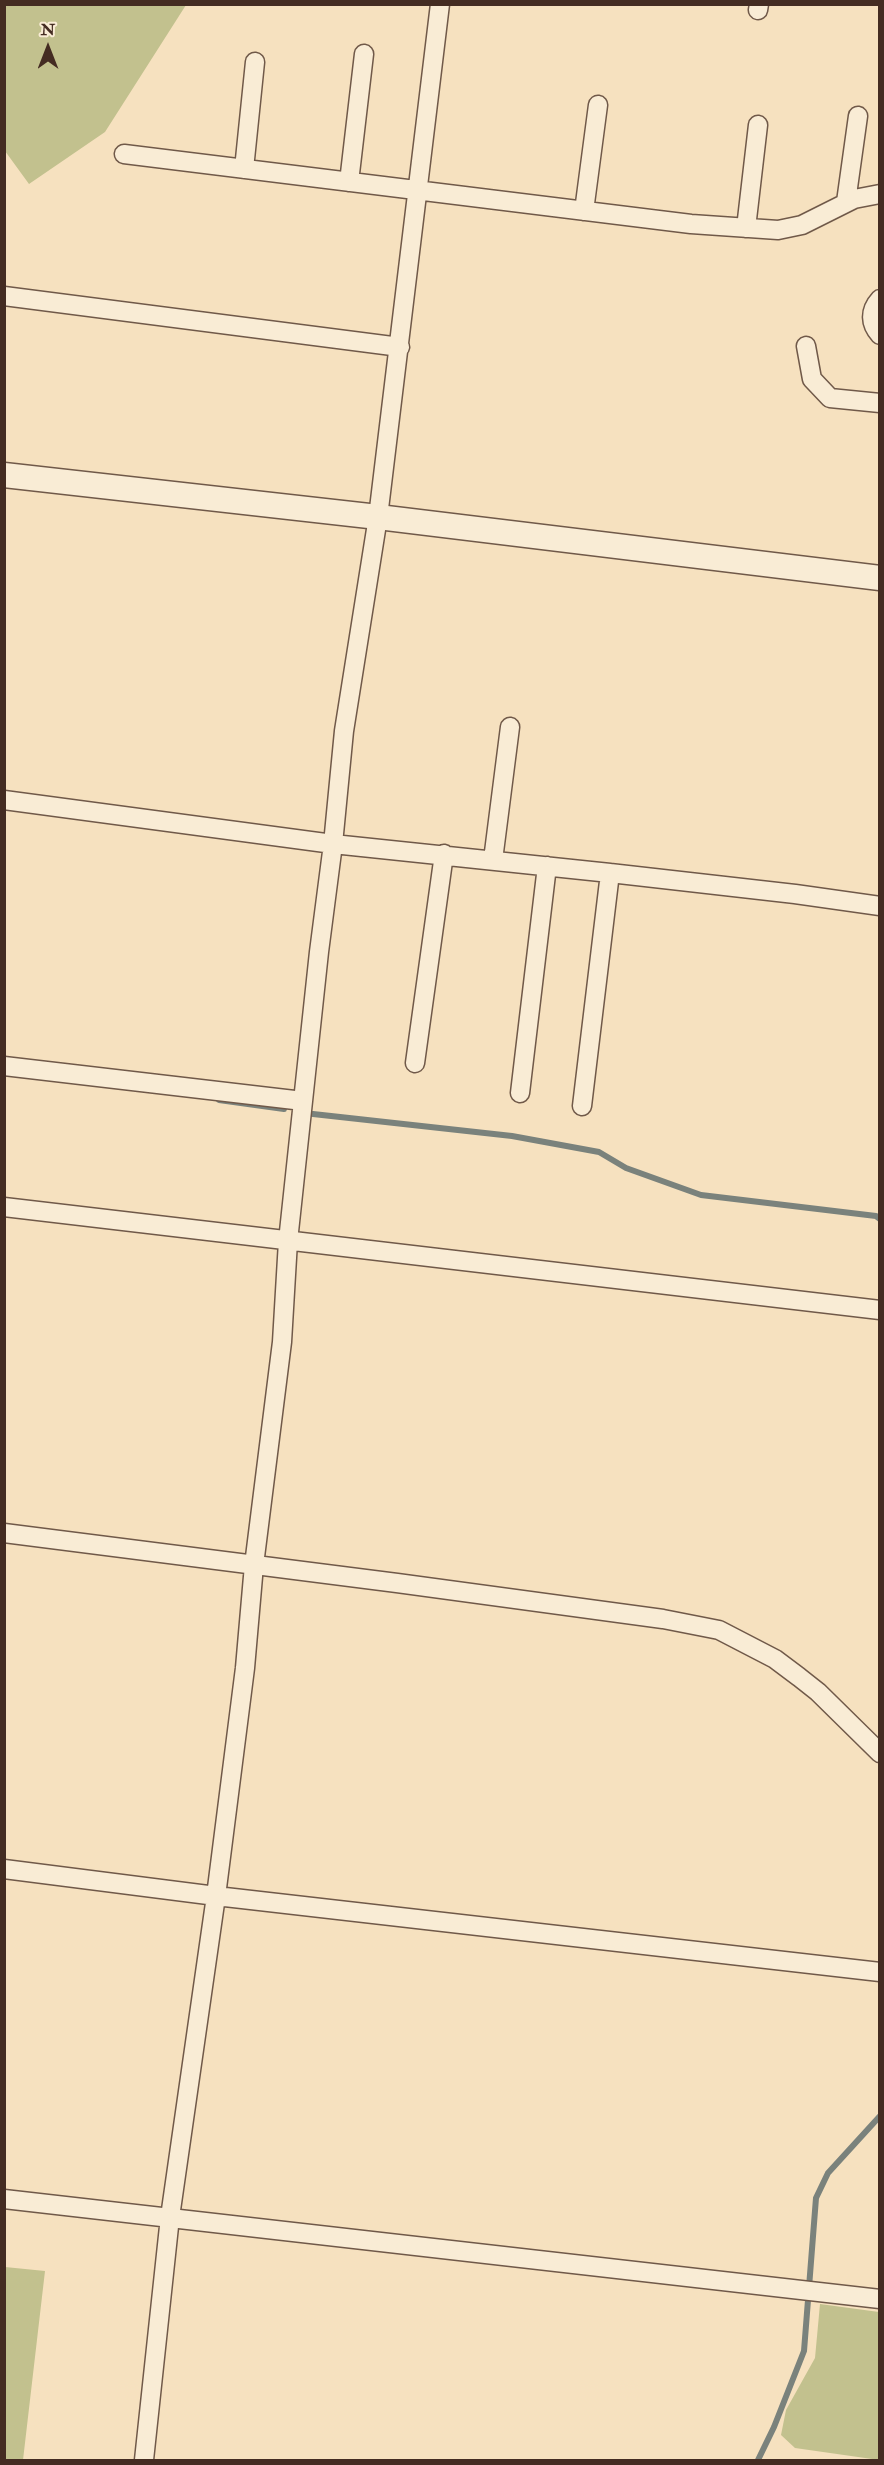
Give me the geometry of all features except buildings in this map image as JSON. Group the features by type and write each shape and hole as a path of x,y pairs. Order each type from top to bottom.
{"street":[{"path":"144,2460 170,2217 216,1896 245,1668 254,1565 282,1341 288,1241 344,731 378,517 440,4"},
{"path":"349,182 364,54"},
{"path":"244,169 255,62"},
{"path":"584,211 598,105"},
{"path":"846,202 858,116"},
{"path":"746,228 758,125"},
{"path":"124,154 692,224 778,230 802,225 846,202 879,194"},
{"path":"4,296 400,347"},
{"path":"879,299 873,310 872,318 873,327 879,335"},
{"path":"806,346 812,379 830,398 879,403"},
{"path":"4,475 378,517 879,578"},
{"path":"493,860 510,727"},
{"path":"4,800 333,844 444,854 795,894 879,906"},
{"path":"415,1063 444,854"},
{"path":"520,1093 547,866"},
{"path":"582,1106 610,873"},
{"path":"4,1066 303,1101"},
{"path":"4,1207 879,1310"},
{"path":"4,1533 663,1619 719,1630 775,1659 799,1677 818,1692 879,1753"},
{"path":"4,1869 216,1896 879,1972"},
{"path":"4,2199 879,2299"}],"shaded area":[{"path":"4,5 186,5 105,132 29,184 5,151"},
{"path":"5,2267 45,2271 23,2460 5,2460"},
{"path":"820,2304 879,2312 879,2460 795,2448 781,2435 786,2410 815,2358"}],"waterway":[{"path":"219,1100 284,1109"},
{"path":"313,1114 512,1136 599,1152 626,1168 701,1195 876,1216 880,1219"},
{"path":"758,2460 774,2427 804,2351 816,2198 828,2173 880,2116"}]}
